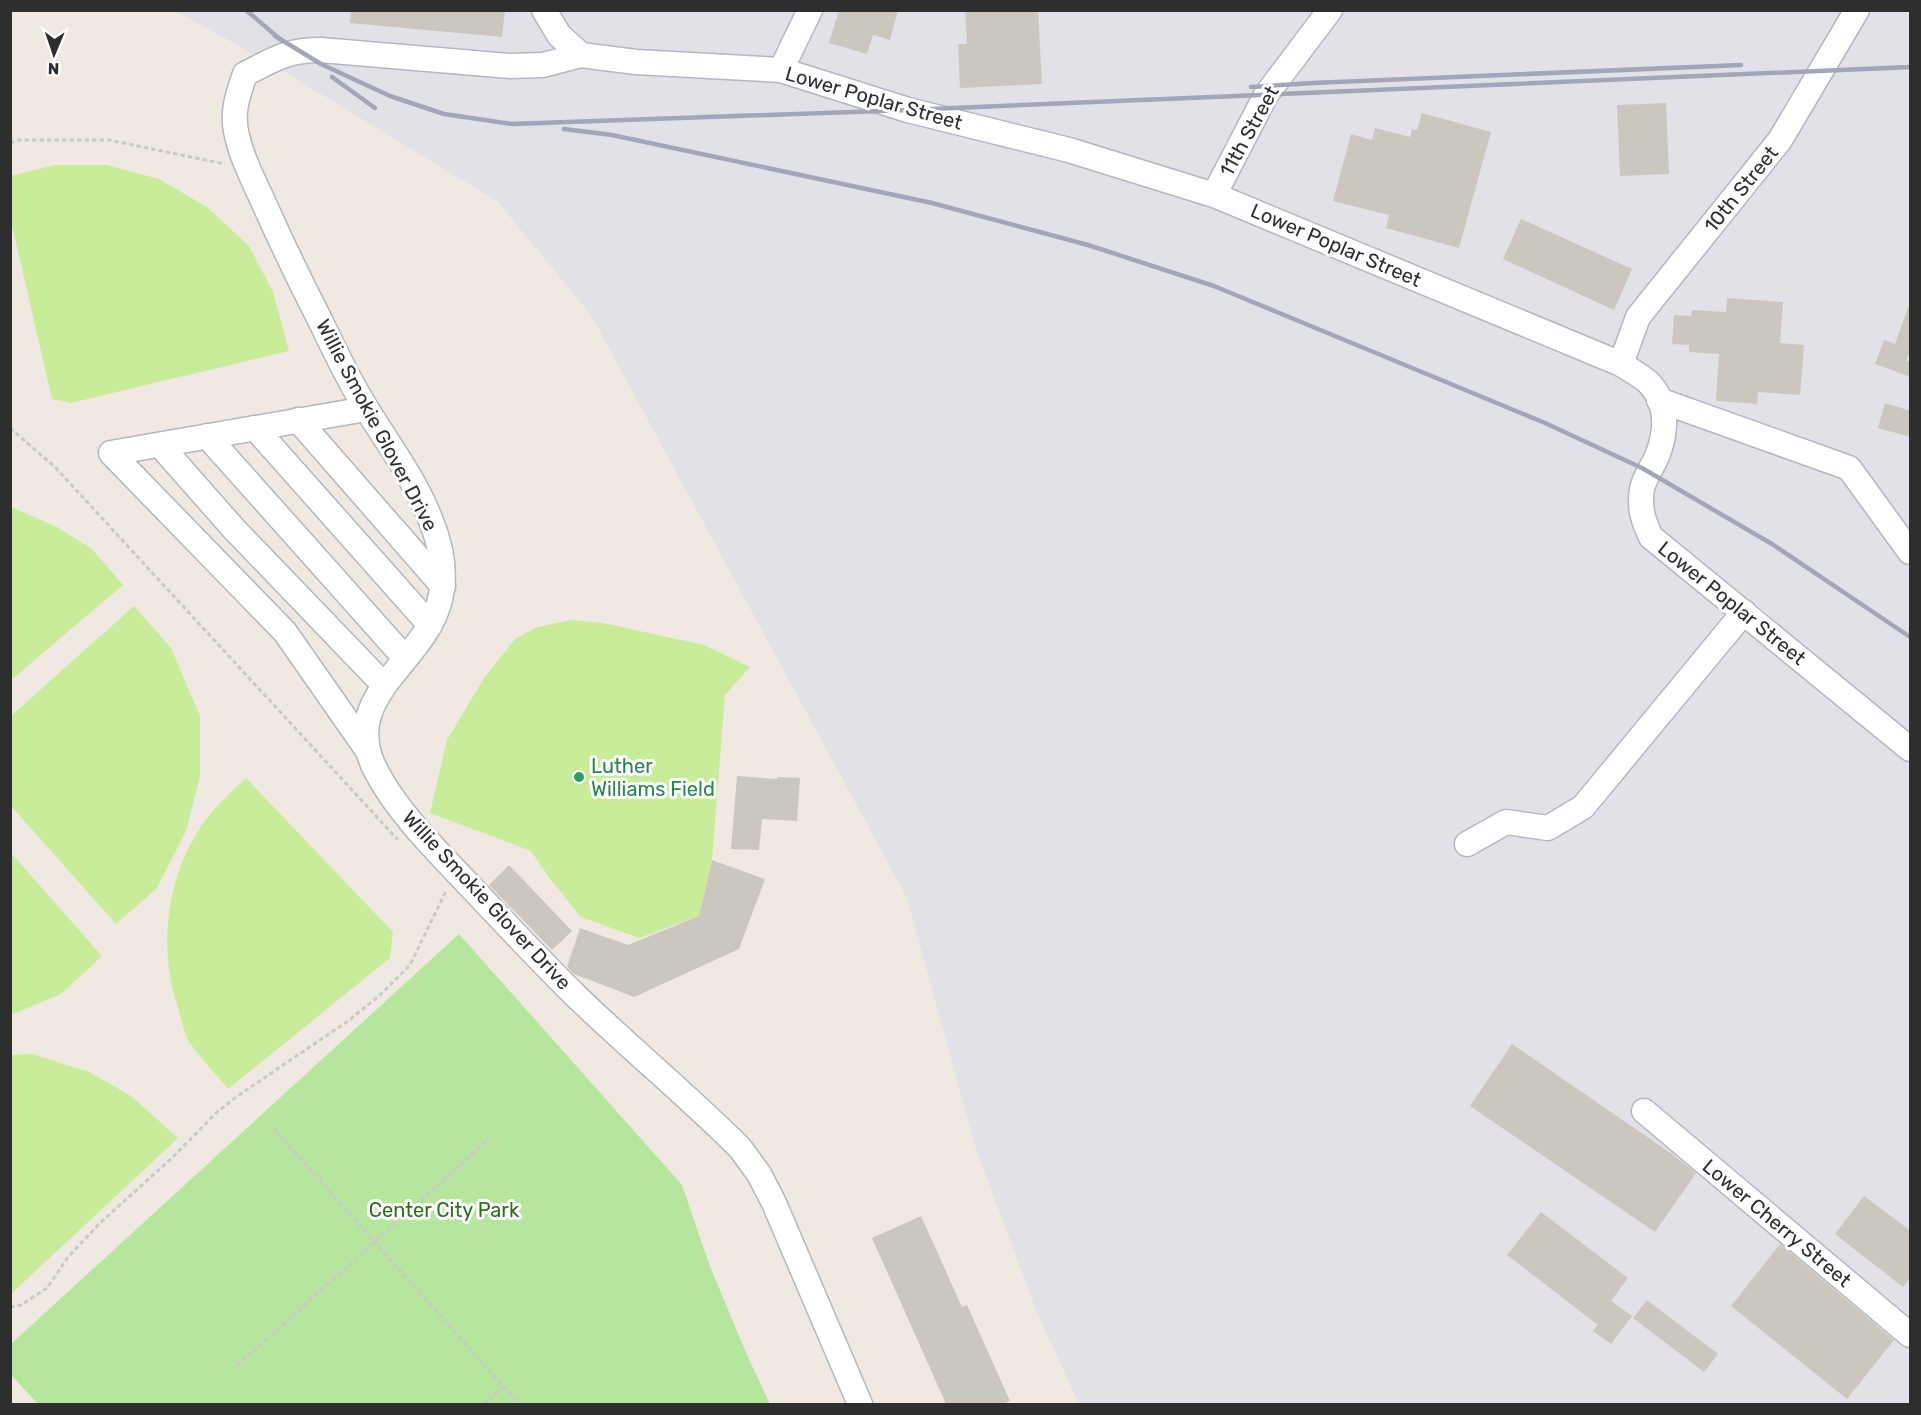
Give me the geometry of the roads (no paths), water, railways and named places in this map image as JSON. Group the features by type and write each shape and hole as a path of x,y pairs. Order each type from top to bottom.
{"street":[{"path":"544,10 559,35 580,55"},
{"path":"780,70 810,10"},
{"name":"11th Street","path":"1214,195 1266,95 1330,10"},
{"name":"10th Street","path":"1621,364 1638,317 1780,140 1857,10"},
{"name":"Willie Smokie Glover Drive","path":"580,55 543,65 510,66 299,50 281,55 244,74 234,107 236,132 249,169 279,237 366,408 416,489 440,542 443,586 438,606 430,625 384,685 368,714 366,734 368,751 385,787 446,876 740,1148 759,1174 774,1203 860,1404"},
{"name":"Lower Poplar Street","path":"580,55 636,62 780,70 908,110 1069,150 1214,195 1621,364 1647,382 1665,413 1664,431 1659,451 1642,486 1643,520 1651,537 1909,745"},
{"path":"1659,400 1849,468 1911,552"},
{"path":"366,408 111,453 285,632 368,751"},
{"path":"298,420 443,586"},
{"path":"255,428 430,625"},
{"path":"207,436 405,658"},
{"path":"160,445 234,529 384,685"},
{"path":"1467,844 1506,822 1548,828 1583,807 1743,612"},
{"name":"Lower Cherry Street","path":"1644,1111 1911,1335"}],"railway":[{"path":"246,10 281,40"},
{"path":"275,36 321,64 390,96 444,114 512,124 908,110 1910,67"},
{"path":"1251,87 1741,65"},
{"path":"332,77 375,108"},
{"path":"564,129 612,135 932,203 1088,245 1214,286 1545,423 1642,468 1772,544 1910,637"}],"place":[{"name":"Luther Williams Field","path":"579,777"}],"park label":[{"name":"Center City Park","path":"444,1210"}]}
